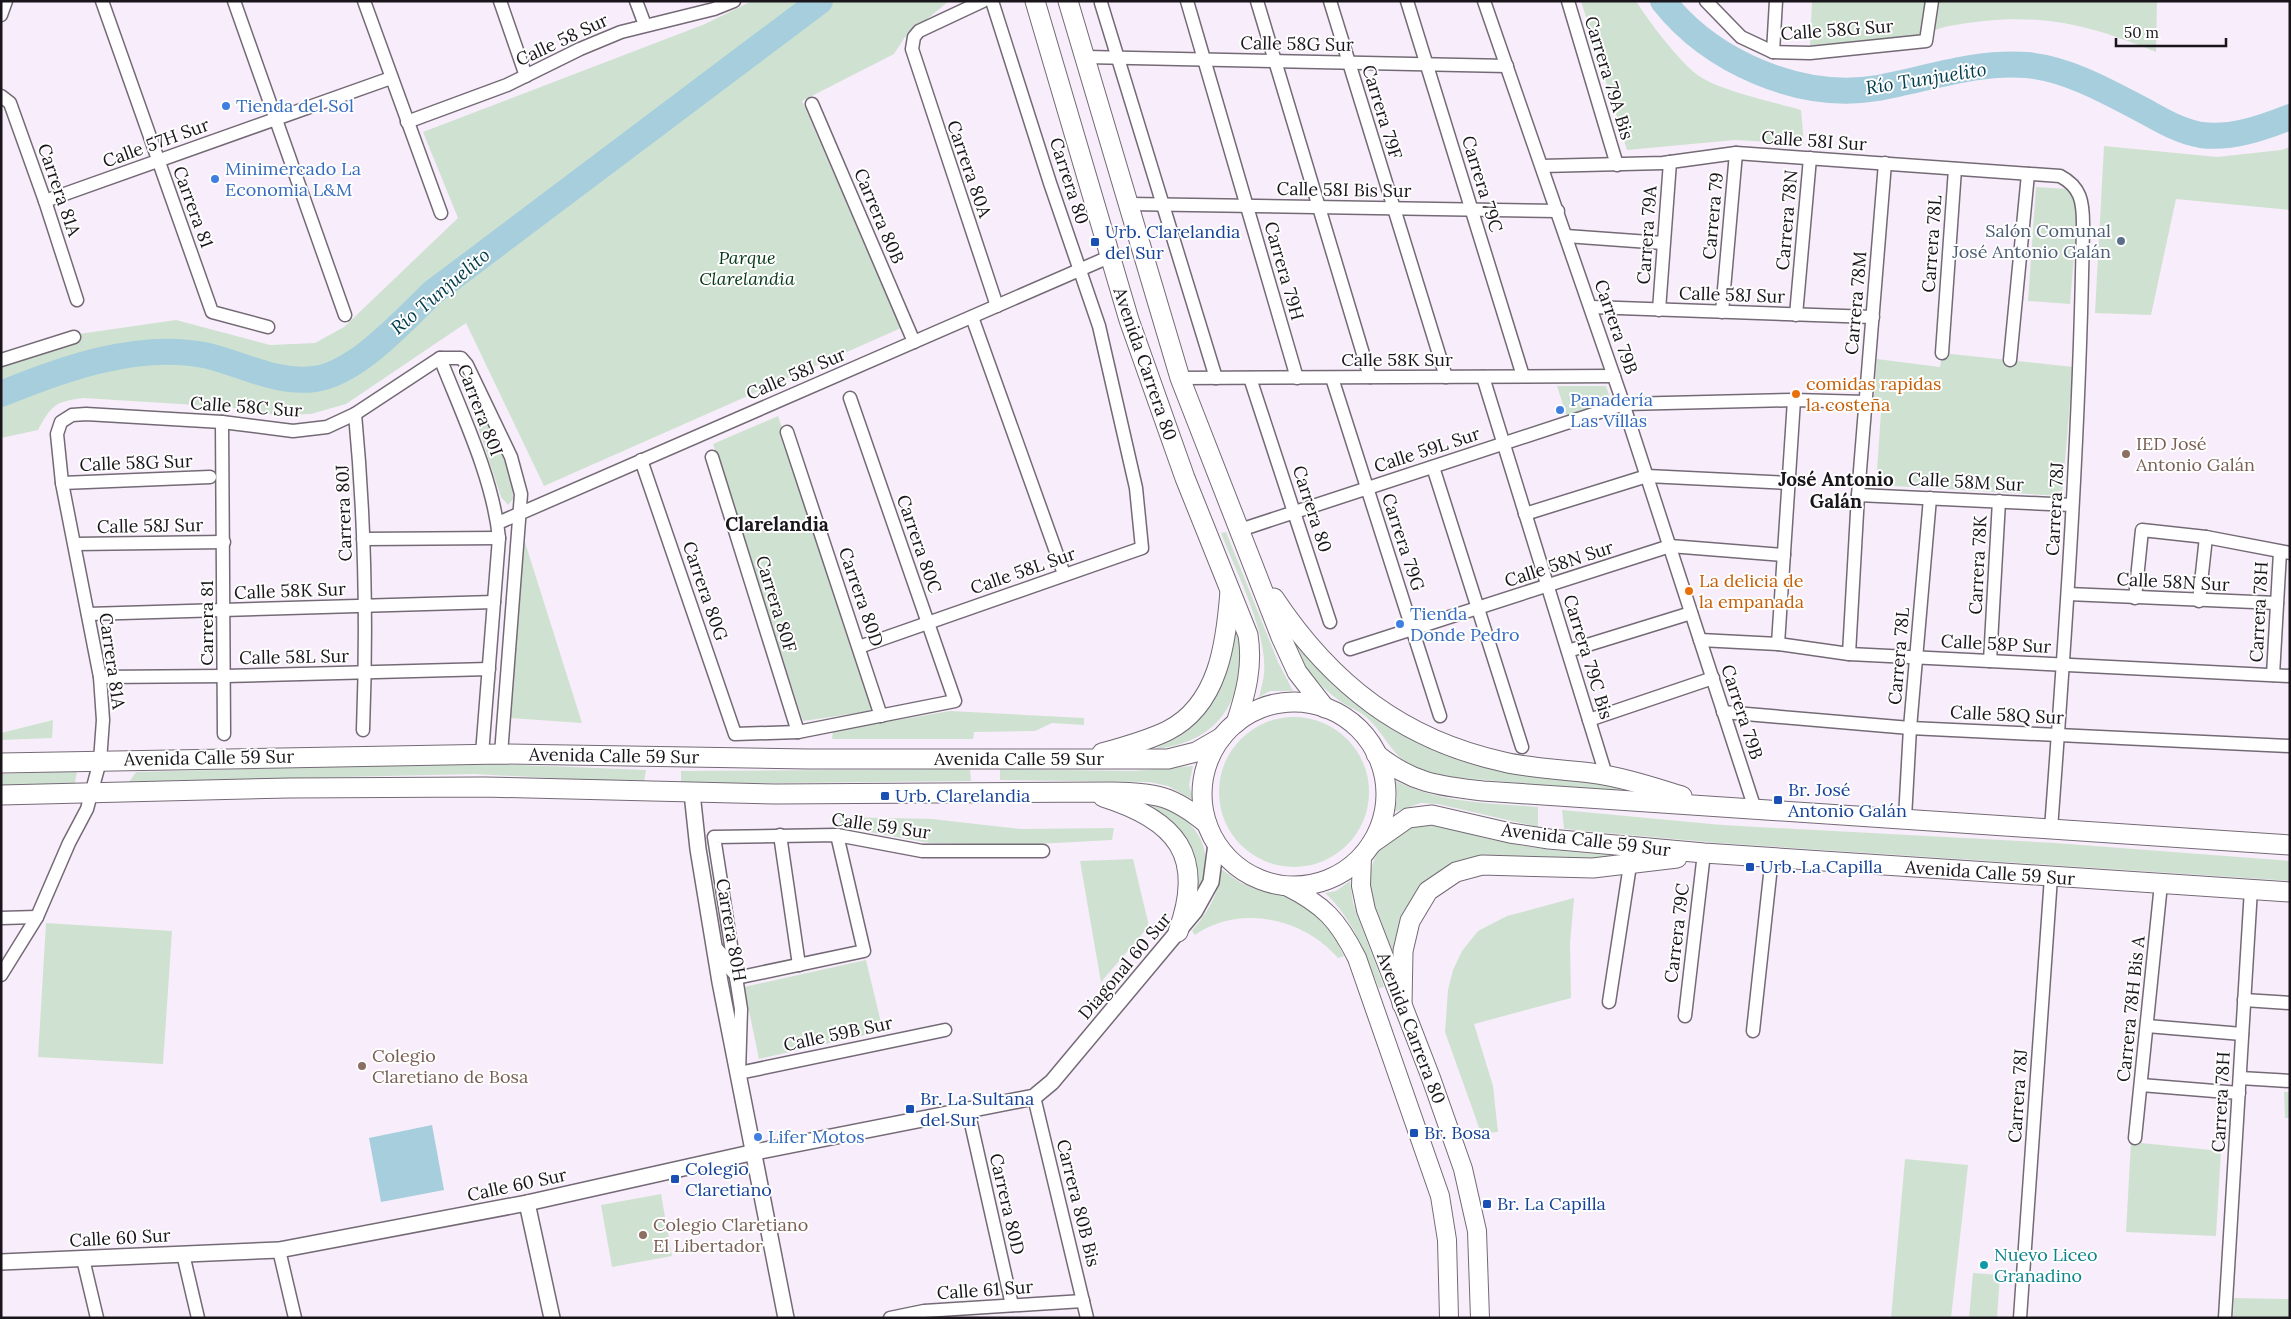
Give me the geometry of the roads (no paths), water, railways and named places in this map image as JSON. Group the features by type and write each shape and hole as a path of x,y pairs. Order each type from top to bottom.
{"main road":[{"name":"Avenida Carrera 80","path":"1035,1 1109,257 1170,437 1246,626 1250,646 1248,681 1236,723"},
{"name":"Avenida Carrera 80","path":"1068,1 1180,378 1250,553 1281,637 1297,672 1325,708"},
{"path":"1250,553 1274,598 1293,627 1314,652 1360,696 1390,717 1431,739 1486,758 1542,769 1606,775 1717,806"},
{"path":"1079,759 1153,737 1174,726 1194,710 1209,689 1217,672 1228,628 1230,588"},
{"path":"1207,824 1202,794 1204,780 1213,751 1222,737 1236,723 1263,708 1279,704 1302,703 1325,708 1354,725 1376,754 1382,769 1385,797 1380,824 1366,850"},
{"name":"Avenida Calle 59 Sur","path":"1,763 491,754 808,759 1168,759 1196,752 1222,737"},
{"path":"1376,754 1410,777 1441,787 2290,845"},
{"name":"Avenida Calle 59 Sur","path":"1,795 289,788 475,787 692,793 1085,792 1159,794 1182,805 1207,824 1216,844 1224,855 1246,873 1270,883 1286,886 1308,885 1331,878 1350,867 1366,850 1408,818 1432,815 1536,838 1704,853 2290,892"},
{"path":"1085,792 1135,808 1151,817 1172,834 1180,847 1186,863 1188,883 1187,901 1178,932"},
{"name":"Avenida Carrera 80","path":"1366,850 1361,886 1366,910 1456,1146 1472,1205 1480,1268 1480,1318"},
{"path":"1402,1004 1403,951 1410,921 1428,891 1442,879 1468,867 1482,865 1580,868 1630,865 1704,853"},
{"name":"Avenida Carrera 80","path":"1286,886 1329,912 1338,923 1357,958 1440,1196 1447,1240 1449,1318"}],"street":[{"path":"1,15 6,1"},
{"name":"Carrera 81","path":"102,1 212,312 268,327"},
{"path":"234,1 345,315"},
{"path":"364,1 441,213"},
{"path":"500,1 526,76"},
{"path":"636,1 644,25"},
{"name":"Calle 58 Sur","path":"408,122 507,85 580,49 644,25 714,9 734,1"},
{"name":"Carrera 80A","path":"983,1 919,31 913,42 912,49 997,306"},
{"name":"Carrera 80","path":"992,1 1050,184 1099,326 1126,436 1136,488 1142,548"},
{"name":"Carrera 79H","path":"1187,1 1297,378"},
{"path":"1257,1 1370,377"},
{"name":"Carrera 79F","path":"1330,1 1446,377"},
{"name":"Carrera 79C","path":"1407,1 1523,376"},
{"name":"Carrera 79B","path":"1484,1 1624,404 1755,808"},
{"name":"Carrera 79A Bis","path":"1568,1 1617,165"},
{"path":"1773,52 1776,1"},
{"name":"Calle 58G Sur","path":"1707,2 1741,37 1773,52 1810,53 1926,41 1932,1"},
{"path":"1100,3 1216,378"},
{"name":"Calle 58G Sur","path":"1086,57 1507,66"},
{"name":"Calle 57H Sur","path":"45,201 392,78"},
{"name":"Carrera 81A","path":"1,96 10,103 45,201 77,300"},
{"name":"Carrera 80B","path":"812,104 914,342"},
{"name":"Calle 58I Sur","path":"1542,166 1670,162 1736,153 2060,176 2070,181 2079,191"},
{"name":"Carrera 79","path":"1722,312 1736,153"},
{"name":"Carrera 78N","path":"1796,315 1810,158"},
{"name":"Carrera 79A","path":"1658,310 1670,162"},
{"name":"Carrera 78M","path":"1849,654 1858,495 1885,164"},
{"name":"Carrera 78L","path":"1942,353 1955,169"},
{"path":"2010,360 2028,174"},
{"name":"Carrera 78J","path":"2051,829 2068,594 2081,369 2083,203 2079,191"},
{"name":"Calle 58I Bis Sur","path":"1129,204 1558,211"},
{"path":"1566,236 1664,243"},
{"name":"Calle 58J Sur","path":"498,523 1109,257"},
{"name":"Calle 58J Sur","path":"1591,307 1873,317"},
{"path":"972,317 1064,574"},
{"path":"1,360 74,337"},
{"name":"Carrera 80I","path":"455,356 467,364 516,471 521,494 491,754 489,669 499,538 498,523 483,471 440,358 455,356"},
{"name":"Calle 58C Sur","path":"61,422 72,415 86,414 222,422 293,431 327,427 355,414 440,358"},
{"name":"Calle 58K Sur","path":"1180,378 1614,376"},
{"name":"Carrera 79C Bis","path":"1483,377 1606,775"},
{"name":"Carrera 80","path":"1250,378 1330,622"},
{"name":"Carrera 79G","path":"1332,378 1440,716"},
{"name":"Carrera 80C","path":"850,398 955,701 881,716"},
{"path":"1624,404 1794,400 1866,402"},
{"path":"1778,644 1794,400"},
{"name":"Calle 59L Sur","path":"1240,530 1624,404"},
{"name":"Carrera 80J","path":"355,414 363,539 365,607 363,730"},
{"name":"Carrera 81A","path":"1,975 36,917 93,793 100,761 103,720 100,677 76,544 62,483 57,434 61,422"},
{"name":"Carrera 81","path":"222,422 224,734"},
{"name":"Carrera 80D","path":"787,432 881,716"},
{"name":"Carrera 80F","path":"712,457 798,732"},
{"name":"Carrera 80G","path":"641,460 735,734 798,732"},
{"path":"1433,467 1522,747"},
{"path":"1526,514 1647,476 1788,483"},
{"name":"Calle 58G Sur","path":"62,483 210,478"},
{"name":"Calle 58M Sur","path":"1858,495 2072,505"},
{"name":"Carrera 78L","path":"1905,818 1910,728 1930,498"},
{"name":"Carrera 78K","path":"1990,661 1998,501"},
{"path":"2135,598 2142,530 2206,537 2285,552"},
{"path":"2199,601 2206,537"},
{"path":"363,539 499,538"},
{"name":"Calle 58J Sur","path":"76,544 224,542"},
{"name":"Calle 58N Sur","path":"1350,649 1670,546 1784,555"},
{"name":"Calle 58L Sur","path":"859,646 1142,548"},
{"name":"Carrera 78H","path":"2273,675 2277,603 2285,552"},
{"name":"Calle 58N Sur","path":"2068,594 2277,603"},
{"name":"Calle 58K Sur","path":"88,614 494,602"},
{"path":"1568,651 1691,613"},
{"name":"Calle 58P Sur","path":"1700,640 1778,644 1849,654 2290,676"},
{"name":"Calle 58L Sur","path":"100,677 224,676 489,669"},
{"path":"1589,720 1713,678"},
{"name":"Calle 58Q Sur","path":"1723,712 1910,728 2290,746"},
{"path":"798,732 881,716"},
{"name":"Carrera 80H","path":"692,793 698,848 715,948 786,1318"},
{"path":"780,835 799,965"},
{"path":"715,948 735,975 799,965 864,951 837,835"},
{"name":"Calle 59 Sur","path":"714,837 837,835 922,851 1043,851"},
{"name":"Carrera 80H","path":"714,837 741,1009 739,1073"},
{"name":"Diagonal 60 Sur","path":"1034,1096 1052,1082 1195,911 1207,890 1215,864 1216,844"},
{"name":"Carrera 79C","path":"1685,1016 1704,853"},
{"path":"1753,1031 1772,857"},
{"path":"1609,1002 1630,865"},
{"name":"Carrera 78J","path":"2020,1318 2051,877"},
{"name":"Carrera 78H Bis A","path":"2136,1138 2161,884"},
{"name":"Carrera 78H","path":"2225,1318 2251,889"},
{"path":"1,918 36,917"},
{"path":"2244,1000 2290,1003"},
{"path":"2147,1026 2242,1034"},
{"name":"Calle 59B Sur","path":"739,1073 945,1030"},
{"path":"2240,1078 2290,1081"},
{"path":"2141,1085 2239,1093"},
{"name":"Calle 60 Sur","path":"1,1262 279,1250 527,1203 755,1152 1034,1096"},
{"name":"Carrera 80B Bis","path":"1034,1096 1087,1318"},
{"name":"Carrera 80D","path":"968,1110 1012,1305"},
{"path":"527,1203 552,1318"},
{"path":"279,1250 295,1318"},
{"path":"183,1254 198,1318"},
{"path":"83,1259 97,1318"},
{"name":"Calle 61 Sur","path":"890,1318 924,1311 1083,1301"}],"water":[{"path":"432,1125 444,1190 381,1202 369,1138"}],"waterway":[{"name":"Río Tunjuelito","path":"1,394 74,367 126,355 153,352 179,352 204,355 272,376 300,380 330,375 346,367 378,345 432,293 820,1"},
{"name":"Río Tunjuelito","path":"1663,1 1683,23 1706,42 1732,59 1759,72 1788,82 1818,88 1848,90 1878,88 1970,68 2008,64 2027,65 2057,71 2085,81 2169,124 2201,135 2235,134 2257,129 2290,117"}],"place":[{"name":"Tienda del Sol","path":"226,106"},
{"name":"Minimercado La Economia L&M","path":"215,179"},
{"name":"Salón Comunal José Antonio Galán","path":"2121,241"},
{"name":"Urb. Clarelandia del Sur","path":"1095,242"},
{"name":"comidas rapidas la costeña","path":"1796,394"},
{"name":"Panadería Las Villas","path":"1560,410"},
{"name":"IED José Antonio Galán","path":"2126,454"},
{"name":"La delicia de la empanada","path":"1689,591"},
{"name":"Tienda Donde Pedro","path":"1400,624"},
{"name":"Urb. Clarelandia","path":"885,796"},
{"name":"Br. José Antonio Galán","path":"1778,800"},
{"name":"Urb. La Capilla","path":"1750,867"},
{"name":"Colegio Claretiano de Bosa","path":"362,1066"},
{"name":"Br. La Sultana del Sur","path":"910,1109"},
{"name":"Br. Bosa","path":"1414,1133"},
{"name":"Lifer Motos","path":"758,1137"},
{"name":"Colegio Claretiano","path":"675,1179"},
{"name":"Br. La Capilla","path":"1487,1204"},
{"name":"Colegio Claretiano El Libertador","path":"643,1235"},
{"name":"Nuevo Liceo Granadino","path":"1984,1265"}],"district":[{"name":"José Antonio Galán","path":"1836,490"},
{"name":"Clarelandia","path":"777,524"}],"park label":[{"name":"Parque Clarelandia","path":"747,268"}]}
